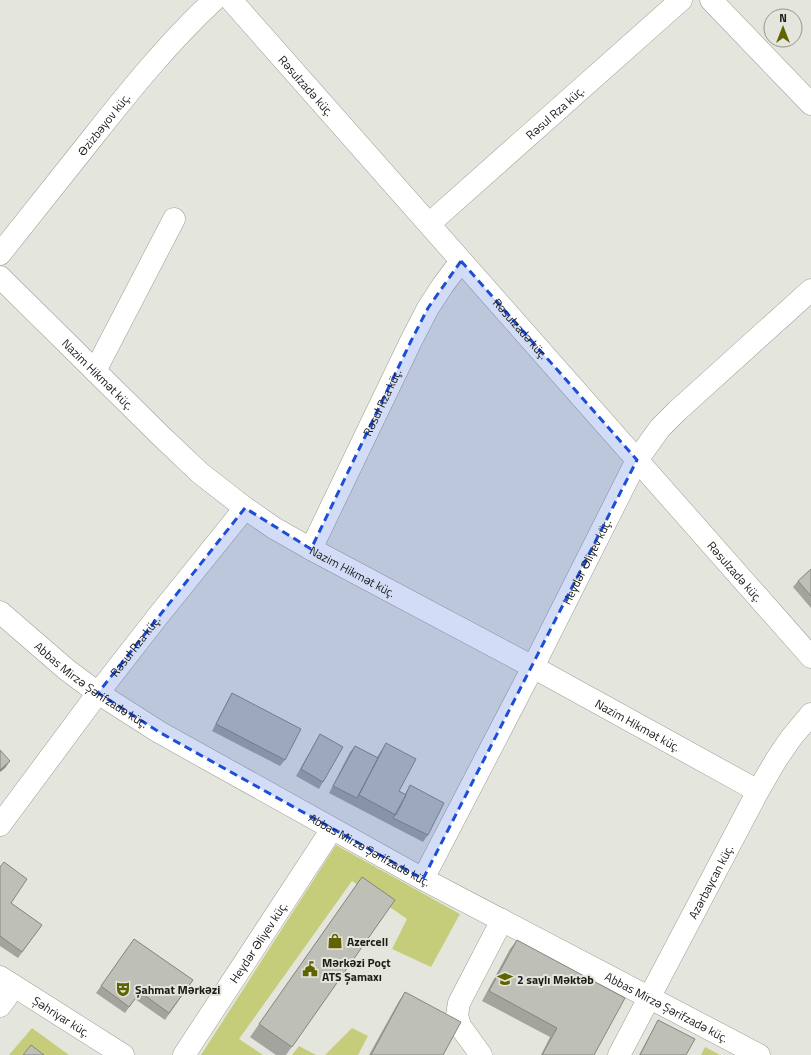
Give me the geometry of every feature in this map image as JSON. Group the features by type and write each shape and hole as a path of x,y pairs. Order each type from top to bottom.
{"street":[{"name":"Əzizbəyov küç.","path":"0,254 135,84 183,31 214,0"},
{"name":"Rəsulzadə küç.","path":"231,0 811,657"},
{"name":"Rəsul Rza küç.","path":"429,224 681,0"},
{"path":"712,0 811,104"},
{"path":"95,371 174,219"},
{"name":"Rəsul Rza küç.","path":"311,549 428,308 462,261"},
{"name":"Nazim Hikmət küç.","path":"0,277 200,473 245,508 274,528 533,667 758,791"},
{"name":"Heydər Əliyev küç.","path":"423,879 533,667 637,460 660,428 677,411 811,290"},
{"name":"Rəsul Rza küç.","path":"0,825 98,693 245,508"},
{"name":"Abbas Mirzə Şərifzadə küç.","path":"0,612 67,670 98,693 159,732 423,879 759,1055"},
{"name":"Azərbaycan küç.","path":"619,1055 758,791 791,738 811,714"},
{"name":"Heydər Əliyev küç.","path":"184,1055 332,829"},
{"path":"481,1055 460,1026 457,1016 459,1004 502,920"},
{"path":"0,1006 7,982"},
{"name":"Şəhriyar küç.","path":"7,982 124,1055"}],"highlighted area":[{"path":"461,261 637,460 423,879 159,732 98,693 245,508 311,549 428,308"}],"green space":[{"path":"336,845 460,914 431,967 392,949 407,919 352,881 239,1039 263,1055 201,1055"},
{"path":"32,1028 69,1055 9,1055"},
{"path":"352,1028 368,1036 358,1055 325,1055"},
{"path":"299,1046 316,1055 292,1055"},
{"path":"705,1047 720,1055 701,1055"}],"building":[{"path":"811,569 811,596 798,581"},
{"path":"232,693 301,729 285,760 216,724"},
{"path":"320,734 343,747 323,782 301,769"},
{"path":"386,743 416,759 399,791 406,795 396,815 359,795"},
{"path":"355,746 378,758 357,798 333,786"},
{"path":"0,750 10,761 0,770"},
{"path":"410,785 444,803 428,835 393,818"},
{"path":"4,862 27,879 11,903 42,925 22,952 0,936 0,867"},
{"path":"362,877 395,900 292,1047 259,1024"},
{"path":"134,939 193,980 169,1013 140,992 129,1007 101,986"},
{"path":"517,940 625,998 594,1055 542,1055 557,1028 489,991"},
{"path":"405,992 461,1022 443,1055 371,1055"},
{"path":"658,1020 695,1039 686,1055 640,1055"},
{"path":"31,1045 44,1055 23,1055"}],"place":[{"name":"Azercell","path":"335,941"},
{"name":"Mərkəzi Poçt ATS Şamaxı","path":"310,969"},
{"name":"2 saylı Məktəb","path":"505,979"},
{"name":"Şahmat Mərkəzi","path":"123,989"}]}
